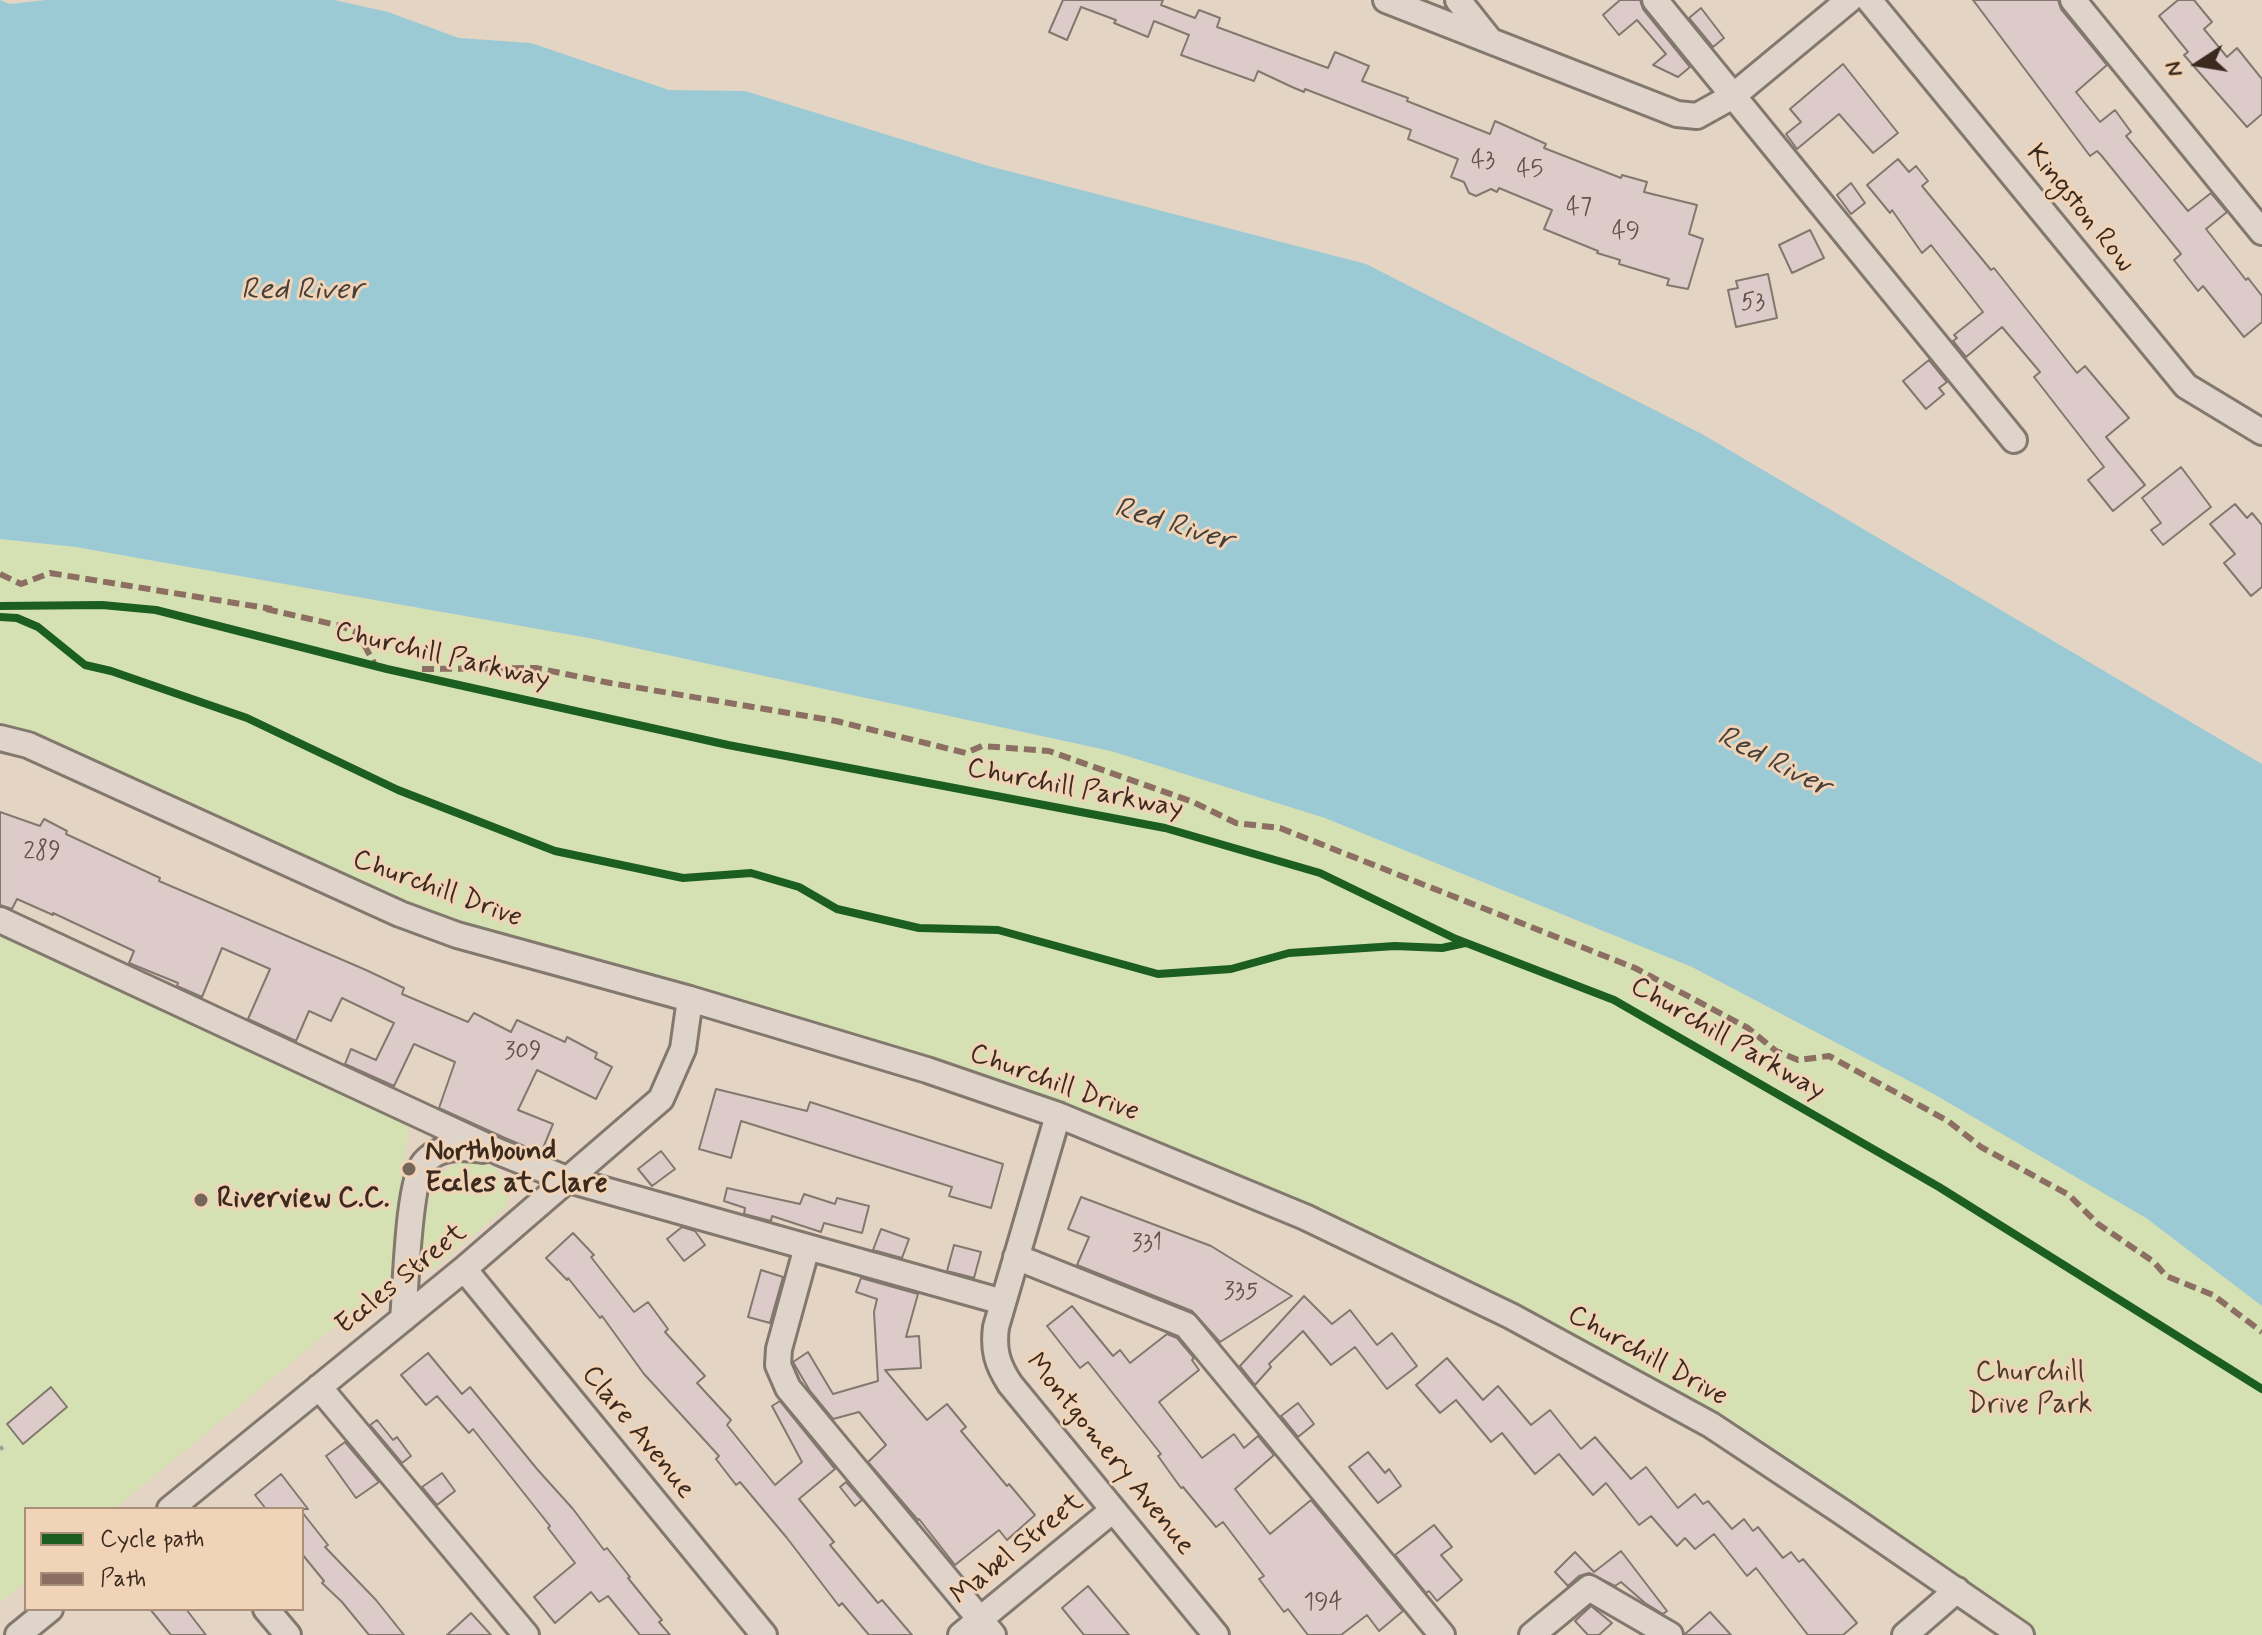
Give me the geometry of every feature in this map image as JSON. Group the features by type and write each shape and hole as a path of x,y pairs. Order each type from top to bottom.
{"street":[{"path":"1386,0 1677,114 1697,116 1733,96 1849,0"},
{"path":"1458,0 1490,41"},
{"path":"1655,0 2014,440"},
{"name":"Kingston Row","path":"1869,0 2186,386 2262,432"},
{"path":"2073,0 2262,232"},
{"name":"Churchill Drive","path":"0,738 28,745 400,914 457,935 690,999 927,1070 1058,1115 1305,1217 1511,1316 1711,1425 2021,1635"},
{"path":"0,920 499,1152 569,1180 1003,1302"},
{"name":"Eccles Street","path":"176,1507 464,1269 661,1099 683,1049 690,999"},
{"name":"Montgomery Avenue","path":"1058,1115 1003,1302 994,1342 997,1364 1010,1384 1216,1635"},
{"path":"403,1319 415,1188 422,1164 438,1151 462,1147 499,1152"},
{"path":"807,1247 779,1349 778,1365 788,1388 978,1630"},
{"path":"1016,1257 1186,1325 1442,1635"},
{"name":"Clare Avenue","path":"464,1269 764,1635"},
{"path":"319,1387 526,1635"},
{"name":"Mabel Street","path":"978,1630 1113,1510"},
{"path":"1532,1635 1589,1588 1670,1635"},
{"path":"1905,1635 1957,1590"},
{"path":"268,1611 288,1635"},
{"path":"18,1635 48,1621"}],"green space":[{"name":"Churchill Drive Park","path":"0,539 76,547 589,638 1111,751 1325,818 1692,967 1932,1093 2146,1218 2262,1306 2262,1635 2021,1635 1845,1514 1511,1316 1058,1115 457,935 0,738"},
{"name":"Riverview C.C.","path":"0,931 409,1122 393,1279 116,1507 24,1507 24,1583 0,1603"},
{"path":"477,1160 505,1179 509,1193 503,1210 432,1270 425,1271 425,1220 436,1181 450,1167"}],"water":[{"name":"Red River","path":"0,0 10,4 46,0 334,0 388,12 459,38 531,43 669,90 745,91 985,165 1366,264 1702,434 2262,764 2262,1306 2146,1218 1932,1093 1692,967 1325,818 1111,751 589,638 76,547 0,539"}],"building":[{"path":"1063,0 1163,0 1161,5 1195,18 1199,10 1220,18 1217,27 1328,68 1335,52 1369,66 1362,81 1408,98 1407,101 1490,134 1495,121 1546,144 1544,148 1621,178 1622,175 1647,182 1644,192 1697,205 1689,234 1703,239 1688,289 1667,285 1669,279 1619,264 1620,260 1544,229 1552,210 1499,188 1497,192 1491,189 1476,196 1469,193 1464,182 1451,177 1458,159 1408,139 1411,130 1305,89 1304,92 1258,71 1254,81 1181,55 1189,35 1154,21 1148,37 1114,23 1116,20 1081,7 1067,40 1049,32"},
{"path":"1620,0 1640,0 1643,9 1690,67 1678,77 1653,65 1666,54 1637,20 1619,35 1603,15"},
{"path":"1973,0 2058,0 2061,9 2107,65 2076,92 2100,122 2115,110 2131,132 2126,136 2188,211 2211,193 2227,212 2206,229 2262,296 2262,322 2244,337 2203,286 2198,291 2174,260 2181,254 2101,155 2097,151 2090,156"},
{"path":"2178,0 2194,0 2212,22 2204,29 2227,57 2237,48 2262,79 2262,114 2247,127 2184,55 2188,52 2159,16"},
{"path":"1701,8 1724,38 1713,47 1689,18"},
{"path":"1843,64 1898,133 1873,153 1839,114 1797,149 1786,134 1801,122 1790,109"},
{"path":"1898,159 1909,172 1916,166 1928,181 1922,186 1991,270 1994,268 2077,373 2085,366 2129,418 2106,437 2145,485 2113,511 2088,480 2104,467 2034,377 2040,372 2002,327 1966,357 1953,341 1957,338 1954,335 1983,312 1931,245 1922,253 1892,210 1890,213 1867,185"},
{"path":"1851,183 1865,203 1851,214 1837,195"},
{"path":"1810,230 1824,258 1792,273 1779,245"},
{"path":"1768,274 1777,318 1736,327 1728,290 1738,288 1736,281"},
{"path":"1929,360 1947,382 1939,388 1944,394 1926,409 1903,381"},
{"path":"2181,467 2211,507 2163,545 2151,530 2161,523 2142,498"},
{"path":"2235,504 2247,518 2252,513 2262,525 2262,587 2251,596 2224,563 2235,554 2210,524"},
{"path":"0,812 40,826 44,819 67,831 66,834 160,878 159,881 366,970 404,988 402,994 468,1022 474,1013 511,1032 517,1020 565,1042 567,1037 597,1053 595,1058 612,1067 596,1099 537,1070 518,1110 553,1124 541,1153 505,1138 439,1108 455,1062 414,1044 394,1086 345,1064 351,1049 376,1060 394,1023 342,998 331,1021 309,1011 296,1041 248,1019 270,969 222,948 202,997 177,986 178,983 129,963 134,951 53,913 17,899 12,909 0,905"},
{"path":"716,1089 807,1111 810,1102 1003,1164 991,1208 949,1196 952,1187 741,1121 731,1158 699,1149"},
{"path":"661,1151 675,1169 652,1186 638,1169"},
{"path":"727,1188 800,1204 804,1194 835,1204 837,1198 869,1206 862,1233 824,1223 821,1232 772,1216 771,1221 744,1214 745,1208 724,1201"},
{"path":"1081,1197 1211,1246 1292,1296 1220,1342 1192,1311 1077,1265 1089,1237 1068,1229"},
{"path":"682,1227 695,1231 705,1245 684,1261 667,1239"},
{"path":"881,1229 909,1239 902,1258 873,1250"},
{"path":"573,1233 594,1255 591,1257 634,1312 648,1302 668,1329 665,1332 705,1376 697,1383 731,1420 727,1425 775,1485 802,1462 772,1406 780,1401 835,1469 799,1499 834,1542 830,1545 878,1603 882,1600 912,1635 869,1635 842,1603 839,1606 740,1482 736,1485 716,1459 719,1456 644,1374 602,1316 600,1318 568,1278 546,1258"},
{"path":"954,1245 981,1252 974,1278 947,1271"},
{"path":"761,1270 783,1277 770,1323 748,1317"},
{"path":"861,1278 918,1294 906,1337 919,1336 921,1368 885,1370 927,1420 947,1404 966,1427 961,1431 1035,1515 1007,1540 999,1530 955,1565 868,1462 886,1445 859,1412 833,1419 810,1391 793,1362 808,1352 833,1394 878,1381 874,1312 877,1299 856,1292"},
{"path":"1304,1296 1332,1324 1350,1310 1377,1345 1392,1333 1417,1366 1387,1389 1355,1347 1331,1365 1303,1331 1269,1364 1271,1367 1255,1385 1240,1366"},
{"path":"1072,1306 1113,1356 1120,1350 1130,1363 1167,1334 1177,1338 1194,1358 1192,1360 1199,1370 1159,1402 1202,1458 1234,1434 1244,1448 1258,1436 1274,1455 1235,1489 1270,1534 1311,1500 1403,1611 1379,1631 1367,1615 1341,1635 1308,1635 1288,1609 1284,1612 1259,1579 1264,1576 1223,1522 1216,1527 1181,1488 1158,1456 1161,1454 1088,1362 1080,1368 1047,1326"},
{"path":"428,1353 462,1394 470,1387 604,1550 607,1548 670,1635 640,1635 608,1596 599,1602 591,1592 555,1623 534,1597 575,1563 548,1528 550,1526 473,1429 469,1433 437,1396 426,1405 401,1375"},
{"path":"1447,1358 1483,1400 1498,1386 1531,1425 1550,1410 1581,1449 1595,1437 1631,1479 1646,1467 1678,1508 1695,1494 1703,1504 1708,1501 1732,1529 1744,1519 1753,1531 1758,1527 1783,1558 1791,1552 1799,1562 1803,1559 1857,1623 1843,1635 1808,1635 1756,1568 1747,1576 1714,1534 1695,1549 1685,1538 1677,1546 1651,1516 1639,1525 1606,1483 1593,1495 1559,1454 1535,1474 1502,1433 1491,1442 1456,1400 1440,1413 1416,1385"},
{"path":"51,1387 67,1407 23,1444 7,1424"},
{"path":"1298,1403 1314,1424 1298,1437 1281,1416"},
{"path":"377,1420 393,1440 397,1437 411,1456 402,1463 370,1425"},
{"path":"345,1442 379,1482 356,1498 326,1456"},
{"path":"1368,1452 1385,1473 1389,1469 1401,1486 1378,1503 1349,1467"},
{"path":"442,1473 455,1491 437,1505 422,1487"},
{"path":"281,1474 308,1509 264,1507 255,1495"},
{"path":"846,1482 862,1500 855,1506 840,1487"},
{"path":"304,1515 328,1545 325,1547 376,1600 404,1635 369,1635 322,1583 324,1581 304,1556"},
{"path":"1434,1525 1452,1547 1441,1555 1462,1580 1437,1601 1429,1591 1426,1593 1395,1555"},
{"path":"1621,1551 1667,1611 1663,1614 1621,1582 1615,1586 1589,1573 1579,1576 1568,1586 1555,1572 1575,1552 1594,1572"},
{"path":"1088,1586 1129,1635 1084,1635 1062,1608"},
{"path":"1591,1606 1612,1623 1599,1635 1588,1635 1575,1621"},
{"path":"152,1611 188,1611 206,1635 171,1635"},
{"path":"1710,1612 1731,1635 1685,1635 1685,1634"},
{"path":"471,1613 491,1635 447,1635"}],"marked path":[{"path":"0,574 21,584 50,573 272,609"},
{"path":"266,609 341,626 358,633 375,665"},
{"path":"422,669 536,668 836,721 966,753 982,746 1049,751 1193,802 1236,823 1280,828 1635,968 1748,1028 1776,1051 1798,1060 1829,1056 1948,1121 1981,1147 2069,1195 2098,1224 2154,1262 2166,1276 2213,1295 2262,1332"}],"cycle path":[{"name":"Churchill Parkway","path":"0,606 102,605 156,610 387,669 728,745 1165,828 1320,873 1456,939 1614,1000 1939,1187 2262,1389"},
{"path":"0,617 17,618 38,627 85,665 247,718 398,790 555,851 683,878 751,873 799,887 837,909 919,928 998,930 1158,974 1231,969 1289,953 1395,946 1442,948 1465,943"}],"place":[{"name":"Northbound Eccles at Clare","path":"409,1169"},
{"name":"Riverview C.C.","path":"201,1200"}]}
